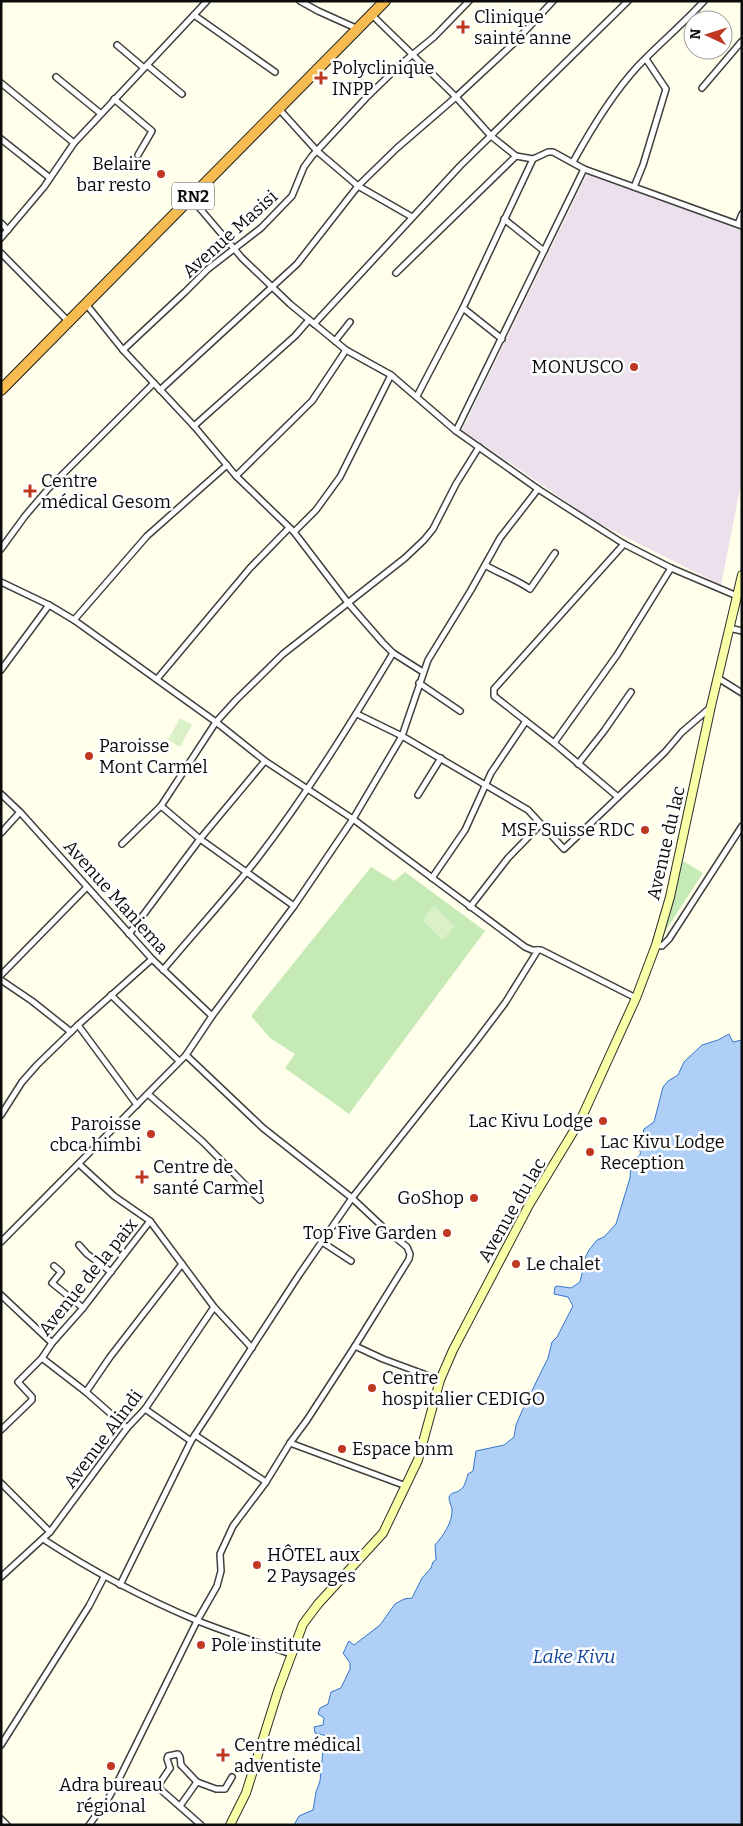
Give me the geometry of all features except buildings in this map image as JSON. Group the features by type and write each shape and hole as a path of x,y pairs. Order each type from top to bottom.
{"highway":[{"name":"RN2","path":"3,384 86,304 385,1"}],"main road":[{"name":"Avenue du lac","path":"230,1825 246,1793 291,1654 303,1624 318,1604 383,1533 418,1460 440,1380 506,1247 581,1118 636,998 656,945 670,897 711,706 742,575"}],"street":[{"path":"1,238 50,178 74,143 206,1"},
{"path":"300,1 359,29"},
{"name":"Avenue Masisi","path":"123,350 208,268 261,228 292,196 304,167 366,98 469,1"},
{"path":"160,390 297,264 358,186 397,148 514,43 553,1"},
{"path":"194,426 311,322 491,136 628,1"},
{"path":"573,162 589,134 633,72 704,1"},
{"path":"194,15 275,72"},
{"path":"372,15 456,97 491,136 516,156 533,159 548,152 553,152 584,169 740,225 742,214"},
{"path":"702,88 742,42"},
{"path":"117,45 182,94"},
{"path":"634,187 643,165 666,89 646,59"},
{"path":"56,77 100,113"},
{"path":"1,83 74,143"},
{"path":"114,99 152,131 138,155"},
{"path":"279,109 318,151 358,186 412,217"},
{"path":"1,139 50,178"},
{"path":"396,272 516,156"},
{"path":"417,396 463,308 533,159"},
{"path":"456,431 584,169"},
{"path":"191,198 234,250 272,288 346,350 391,375 456,431 538,489 624,544 671,568 737,596"},
{"path":"504,218 544,251"},
{"path":"1,223 8,230"},
{"path":"1,253 68,321"},
{"path":"86,304 123,350 194,426 236,476 292,530 350,604 394,653 423,672"},
{"path":"463,308 502,339"},
{"path":"335,341 350,322"},
{"path":"236,476 312,401 346,350"},
{"path":"157,678 250,568 316,510 340,477 391,375"},
{"path":"1,549 48,489 154,383"},
{"path":"122,844 161,806 216,722 283,654 350,604 424,540 479,446"},
{"path":"74,620 147,536 227,465"},
{"path":"1,1242 186,1055 212,1016 294,906 353,819 402,736 428,660 500,538 538,489"},
{"path":"618,797 494,696 494,689 624,544"},
{"path":"485,565 505,576 518,580 530,589 555,553"},
{"path":"554,743 617,655 671,568"},
{"path":"1,582 49,605 74,620 157,678 265,761 353,819 525,947 532,950 541,950 636,998"},
{"path":"1,670 49,605"},
{"path":"729,628 742,631"},
{"path":"163,970 245,873 357,714 394,653"},
{"path":"718,678 742,693"},
{"path":"419,683 460,711"},
{"path":"578,764 631,692"},
{"path":"357,714 402,736 485,783 528,810 564,849 665,752 682,732 711,706"},
{"path":"432,878 465,830 485,783 502,754 526,721"},
{"path":"418,795 441,758"},
{"path":"129,934 200,839 265,761"},
{"name":"Avenue Maniema","path":"1,794 20,812 152,959 212,1016"},
{"path":"161,806 245,873 294,906"},
{"path":"1,833 20,812"},
{"path":"470,907 508,858 541,824"},
{"path":"656,945 662,946 670,939 742,826"},
{"path":"1,975 87,886"},
{"path":"120,1585 191,1441 252,1348 352,1198 474,1044 504,1003 538,950"},
{"path":"1,1115 22,1082 37,1065 78,1025 152,959"},
{"path":"1,980 32,1001 71,1032"},
{"path":"111,996 180,1061"},
{"path":"78,1025 137,1105"},
{"path":"89,1825 108,1799 119,1779 197,1620 220,1578 220,1554 233,1526 266,1482 355,1346 409,1259 410,1254 407,1247 352,1198 263,1128 186,1055"},
{"path":"148,1094 203,1142 260,1200"},
{"name":"Avenue de la paix","path":"79,1164 114,1196 150,1221 214,1307 252,1348"},
{"name":"Avenue de la paix","path":"127,1428 86,1392 42,1358 150,1221"},
{"path":"322,1242 351,1261"},
{"path":"79,1244 87,1254 111,1272"},
{"path":"86,1392 110,1357 182,1264"},
{"path":"54,1266 61,1272 52,1283 83,1308"},
{"path":"1,1294 52,1344"},
{"name":"Avenue Alindi","path":"1,1577 50,1532 127,1428 145,1409 214,1307"},
{"path":"355,1346 383,1359 440,1380"},
{"path":"1,1430 32,1400 32,1397 18,1382 42,1358"},
{"path":"145,1409 191,1441"},
{"path":"195,1435 266,1482"},
{"path":"290,1443 406,1486"},
{"path":"1,1483 50,1532"},
{"path":"43,1539 120,1585 197,1620 291,1654"},
{"path":"1,1745 89,1606 104,1577"},
{"path":"170,1768 168,1756 170,1754 178,1754 181,1765 197,1782 216,1789 224,1789 232,1777"},
{"path":"181,1765 170,1768 159,1787 201,1825"},
{"path":"180,1806 197,1782"},
{"path":"1,1819 7,1825"}],"shaded area":[{"path":"587,174 742,230 742,478 721,585 596,522 462,430"}],"green space":[{"path":"180,718 192,725 180,747 168,740"},
{"path":"683,861 703,873 662,936"},
{"path":"371,867 394,881 405,872 485,931 349,1114 285,1068 295,1054 270,1038 251,1016"},
{"path":"434,906 455,926 442,940 422,920"}],"water":[{"name":"Lake Kivu","path":"729,1034 733,1042 742,1040 742,1825 294,1825 299,1816 313,1810 320,1781 323,1750 332,1745 331,1737 315,1733 314,1727 323,1725 324,1718 318,1714 320,1708 328,1704 331,1692 341,1688 350,1669 350,1663 343,1653 348,1642 354,1645 380,1625 395,1604 404,1599 412,1598 422,1578 436,1560 435,1545 451,1519 452,1509 449,1497 451,1494 462,1489 468,1474 473,1471 476,1451 504,1445 514,1437 516,1425 548,1358 552,1342 557,1337 573,1306 568,1297 554,1294 555,1287 571,1288 580,1282 589,1250 597,1240 604,1237 616,1224 630,1178 631,1161 640,1154 637,1140 643,1135 644,1129 654,1122 663,1087 668,1081 678,1075 684,1062 702,1045"}],"place":[{"name":"Clinique sainte anne","path":"463,27"},
{"name":"Polyclinique INPP","path":"321,78"},
{"name":"Belaire bar resto","path":"161,174"},
{"name":"MONUSCO","path":"634,367"},
{"name":"Centre médical Gesom","path":"30,491"},
{"name":"Paroisse Mont Carmel","path":"89,756"},
{"name":"MSF Suisse RDC","path":"645,830"},
{"name":"Lac Kivu Lodge","path":"603,1121"},
{"name":"Paroisse cbca himbi","path":"151,1134"},
{"name":"Lac Kivu Lodge Reception","path":"590,1152"},
{"name":"Centre de santé Carmel","path":"142,1177"},
{"name":"GoShop","path":"474,1198"},
{"name":"Top Five Garden","path":"447,1233"},
{"name":"Le chalet","path":"516,1264"},
{"name":"Centre hospitalier CEDIGO","path":"372,1388"},
{"name":"Espace bnm","path":"342,1449"},
{"name":"HÔTEL aux 2 Paysages","path":"257,1565"},
{"name":"Pole institute","path":"201,1645"},
{"name":"Centre médical adventiste","path":"223,1755"},
{"name":"Adra bureau régional","path":"111,1766"}]}
